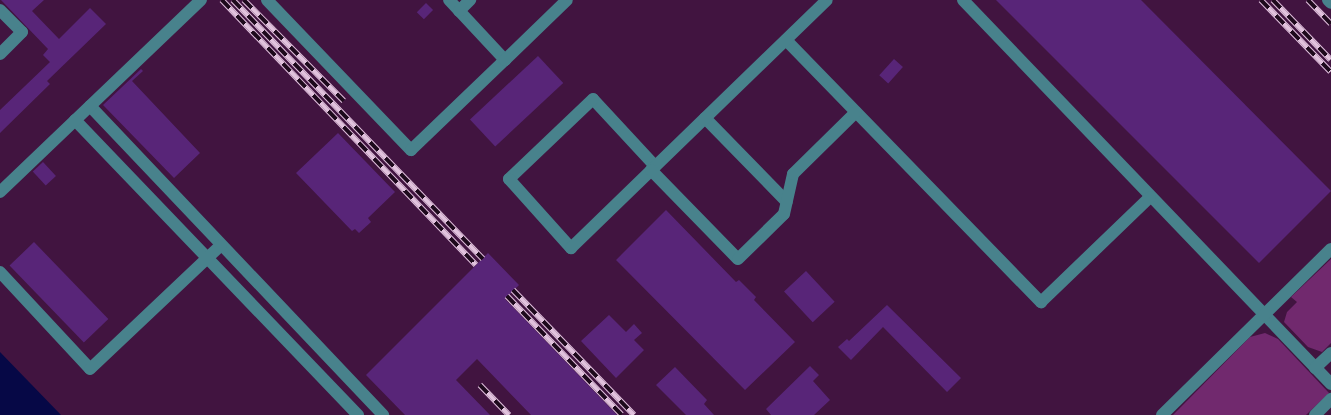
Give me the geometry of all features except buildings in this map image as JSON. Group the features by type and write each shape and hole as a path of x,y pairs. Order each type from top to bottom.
{"lane":[{"path":"0,192 201,0"},
{"path":"267,0 411,150 567,0"},
{"path":"450,0 505,60"},
{"path":"459,11 470,0"},
{"path":"827,0 653,168 571,248 509,179 593,99 653,168 738,259 784,214 793,174 856,112"},
{"path":"963,0 1331,384"},
{"path":"1328,0 1331,3"},
{"path":"0,10 22,32 0,54"},
{"path":"786,40 1041,302 1150,197"},
{"path":"90,106 383,415"},
{"path":"705,118 787,202"},
{"path":"75,120 358,415"},
{"path":"0,272 90,369 221,245"},
{"path":"1162,415 1331,249"},
{"path":"1315,368 1331,353"},
{"path":"1315,415 1331,399"}],"shaded area":[{"path":"1331,259 1331,343 1322,352 1308,347 1284,322 1287,312 1297,302 1291,297"},
{"path":"1265,333 1278,339 1329,393 1306,415 1173,415 1250,337"},
{"path":"0,352 61,415 0,415"}],"railway":[{"path":"222,0 476,265"},
{"path":"233,0 483,259"},
{"path":"244,0 344,101"},
{"path":"1261,0 1331,72"},
{"path":"1273,0 1331,60"},
{"path":"1308,0 1331,24"},
{"path":"513,290 634,415"},
{"path":"507,296 622,415"},
{"path":"480,385 509,415"}]}
